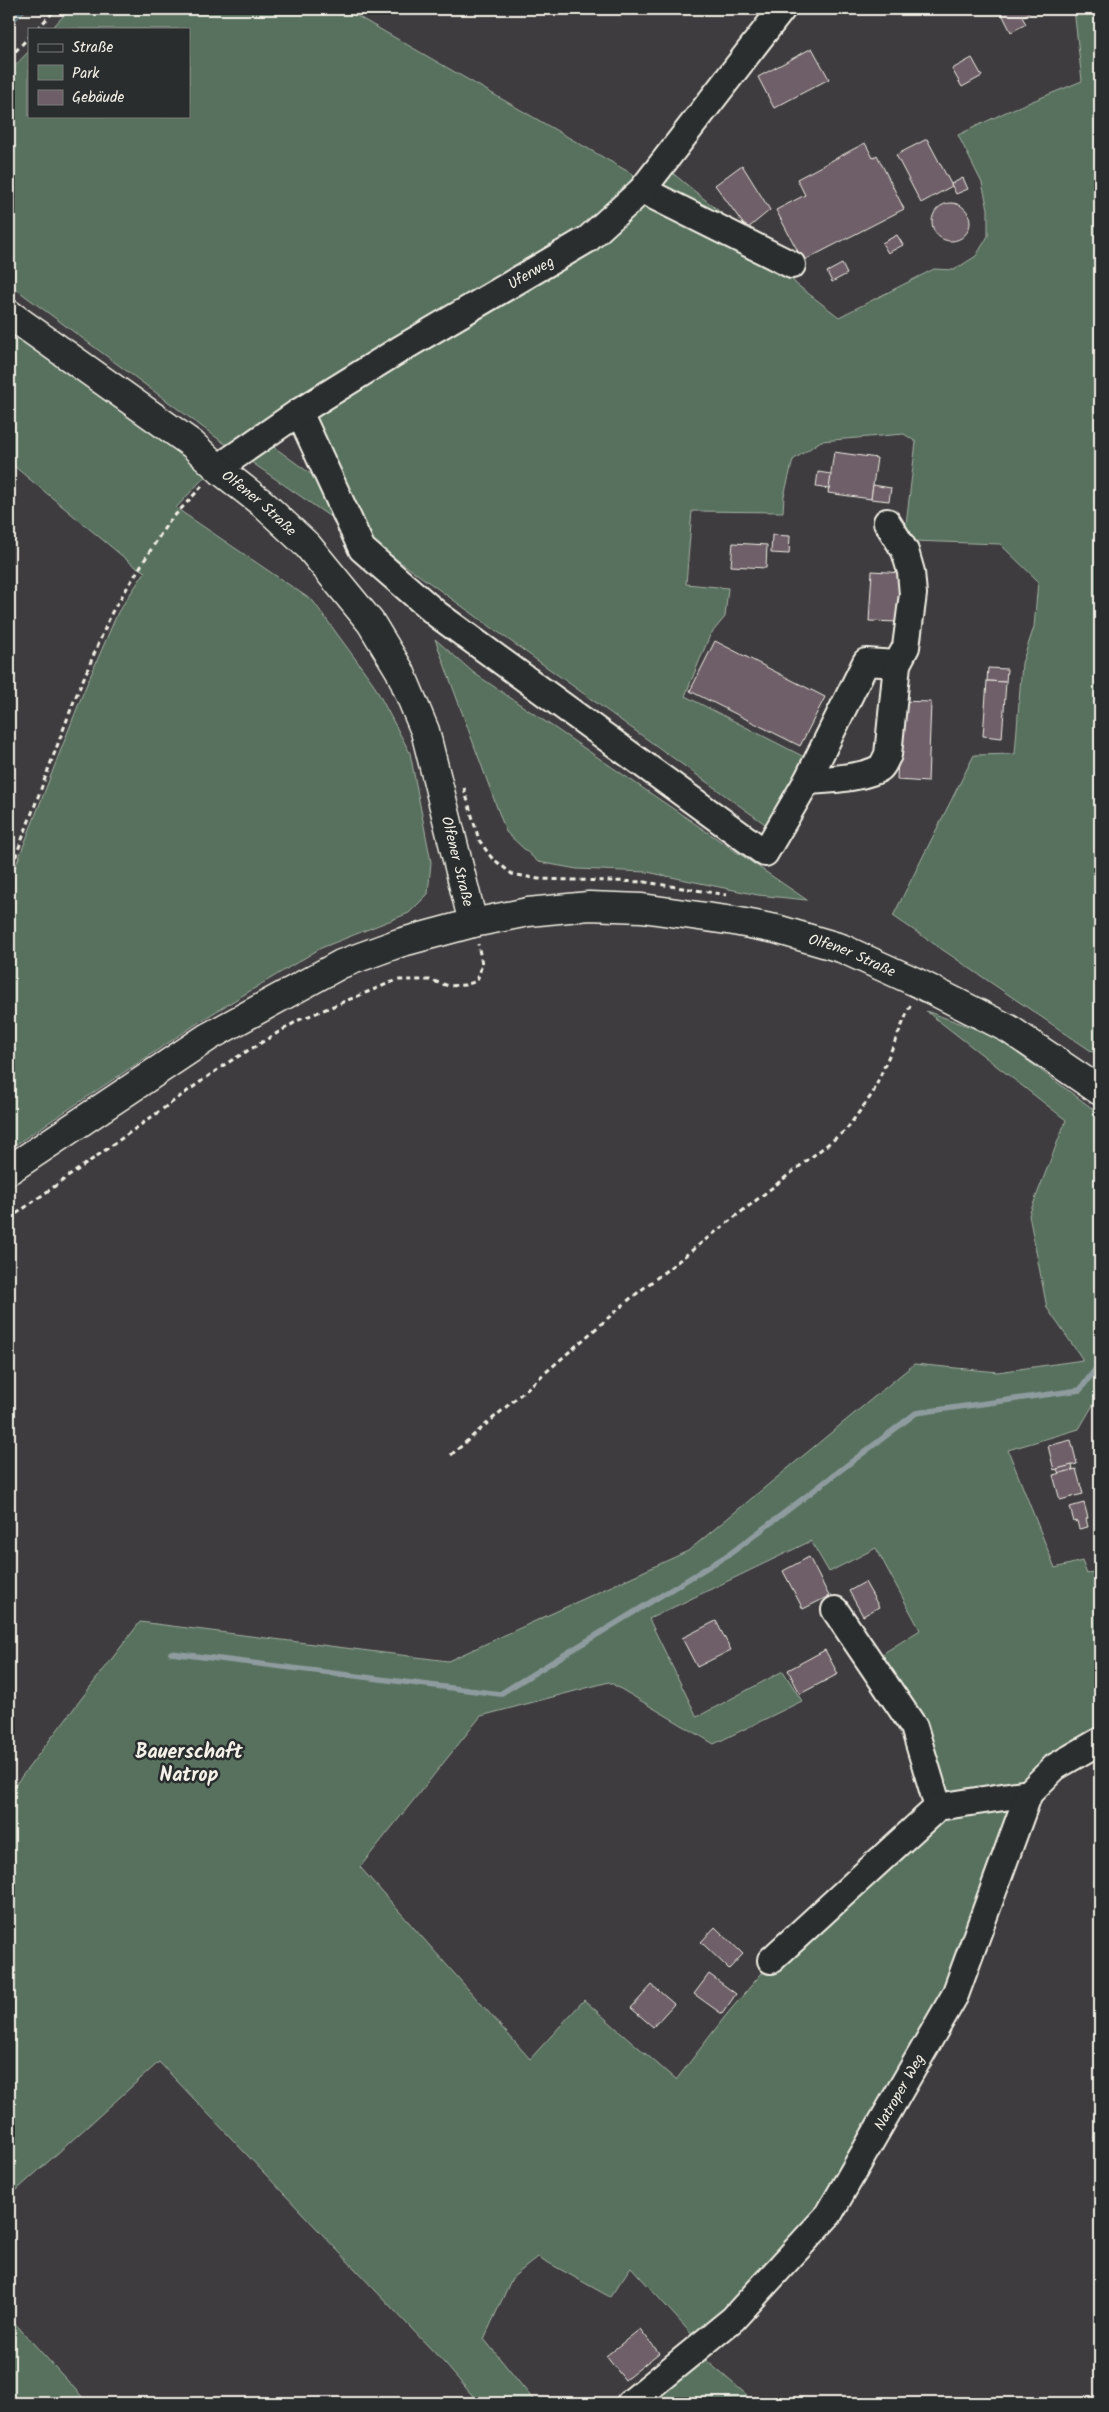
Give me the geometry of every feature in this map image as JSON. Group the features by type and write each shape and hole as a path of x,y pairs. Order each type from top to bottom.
{"main road":[{"name":"Olfener Straße","path":"9,314 192,444 218,468 262,503 308,546 371,623 400,671 425,731 473,923 528,912 589,906 642,908 776,929 841,948 920,984 1009,1029 1100,1091"},
{"path":"9,1170 208,1037 341,964 399,943 473,923"}],"street":[{"name":"Uferweg","path":"218,468 299,412 399,350 588,239 642,190 782,9"},
{"path":"642,190 792,265"},
{"path":"299,412 362,549 438,616 765,853 806,781 866,662 897,664"},
{"path":"806,781 825,780 873,771 882,766 888,755 897,664 906,648 913,594 912,580 905,551 887,522"},
{"path":"835,1610 914,1727 938,1807"},
{"name":"Natroper Weg","path":"630,2403 733,2319 829,2214 955,1995 1029,1793 1055,1768 1100,1741"},
{"path":"771,1960 938,1807 1029,1793"}],"path":[{"path":"38,28 56,9"},
{"path":"9,58 28,38"},
{"path":"9,874 74,701 112,612 167,524 218,468"},
{"path":"462,782 479,840 491,857 512,874 538,879 645,882 730,896"},
{"path":"9,1219 224,1065 299,1020 397,980 430,980 449,986 465,985 477,980 482,964 473,923"},
{"path":"452,1455 631,1298 846,1130 873,1093 920,984"}],"green space":[{"path":"70,9 345,9 641,179 584,230 252,431 326,485 342,525 228,446 9,284 9,72 28,52 28,118 190,118 190,28 52,28"},
{"path":"1074,9 1100,9 1100,1057 893,916 974,755 1015,754 1022,663 1034,627 1038,581 1000,544 912,541 906,524 916,442 904,434 821,441 793,460 784,496 783,512 692,511 686,584 728,588 725,617 710,635 685,696 812,761 772,829 360,533 309,415 670,171 774,256 796,284 839,317 934,269 954,270 976,256 988,236 988,209 982,183 958,135 1008,111 1082,81"},
{"path":"9,330 210,471 176,508 313,601 373,683 410,753 431,862 428,894 409,913 321,948 207,1017 9,1149 9,883 83,693 118,612 145,572 133,565 9,462"},
{"path":"435,639 474,673 807,900 758,895 647,872 577,869 538,862 506,832"},
{"path":"926,1011 993,1035 1100,1114 1100,1393 1079,1429 1008,1450 1055,1568 1082,1561 1087,1574 1100,1569 1100,1732 1019,1788 943,1800 879,1656 920,1630 876,1548 829,1572 811,1541 649,1619 697,1717 783,1671 802,1701 714,1744 609,1682 481,1716 360,1867 530,2059 584,2000 676,2080 727,2014 762,1973 779,1966 940,1816 1015,1806 947,1993 822,2205 727,2313 695,2338 631,2267 610,2297 538,2257 512,2278 484,2339 536,2403 479,2403 446,2365 159,2062 9,2197 9,1793 140,1622 448,1661 688,1551 914,1364 998,1372 1083,1360 1047,1308 1029,1215 1066,1120"},
{"path":"9,2317 88,2403 9,2403"},
{"path":"701,2356 747,2395 742,2403 645,2403"}],"water":[{"path":"9,9 27,9 9,27"}],"building":[{"path":"997,9 1036,9 1022,17 1026,24 1011,32 1000,10"},
{"path":"812,48 829,79 774,108 758,77"},
{"path":"972,58 982,76 962,87 952,69"},
{"path":"927,139 952,186 921,203 896,155"},
{"path":"865,143 873,158 877,155 904,209 803,261 776,210 805,195 797,179"},
{"path":"742,165 770,210 747,229 715,185"},
{"path":"963,178 968,189 956,194 951,184"},
{"path":"951,203 965,208 970,222 965,236 951,241 937,236 932,222 937,208"},
{"path":"897,235 903,245 888,253 882,243"},
{"path":"842,264 847,274 832,282 827,272"},
{"path":"834,452 877,458 871,499 828,493"},
{"path":"818,472 831,474 829,489 816,487"},
{"path":"873,485 891,488 889,501 871,499"},
{"path":"772,535 790,536 789,554 771,553"},
{"path":"733,543 767,545 766,568 731,566"},
{"path":"872,571 903,573 900,622 869,621"},
{"path":"715,641 825,697 800,746 690,691"},
{"path":"988,668 1007,669 1006,682 987,681"},
{"path":"987,681 1006,682 1002,738 983,736"},
{"path":"900,701 931,702 928,782 897,780"},
{"path":"1071,1440 1077,1464 1054,1470 1048,1446"},
{"path":"1072,1465 1073,1470 1059,1474 1057,1469"},
{"path":"1076,1469 1083,1494 1060,1500 1053,1475"},
{"path":"1084,1503 1088,1527 1079,1529 1077,1521 1074,1522 1070,1507"},
{"path":"809,1557 829,1596 803,1609 783,1571"},
{"path":"865,1582 879,1607 863,1616 849,1591"},
{"path":"716,1621 731,1650 697,1667 682,1638"},
{"path":"825,1650 838,1674 800,1694 788,1670"},
{"path":"715,1927 743,1954 729,1969 701,1942"},
{"path":"709,1974 736,1994 722,2014 694,1994"},
{"path":"652,1985 674,2004 653,2027 631,2008"},
{"path":"640,2329 659,2353 625,2380 606,2356"}],"waterway":[{"path":"171,1653 500,1694 731,1553 916,1413 1080,1390 1100,1363"}],"district":[{"name":"Bauerschaft Natrop","path":"189,1762"}]}
